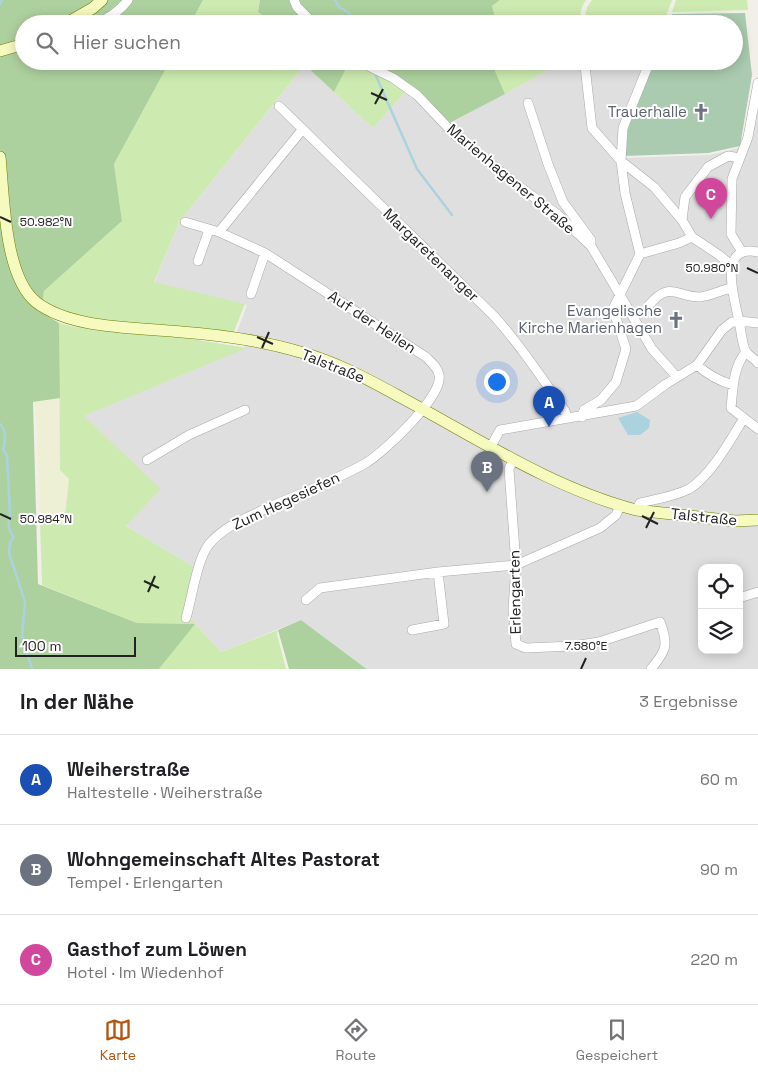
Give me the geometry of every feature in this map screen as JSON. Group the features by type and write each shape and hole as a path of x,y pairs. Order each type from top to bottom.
{"main road":[{"path":"81,15 102,0"},
{"path":"0,51 15,47"},
{"name":"Talstraße","path":"0,158 9,241 15,269 33,300 45,309 58,315 92,324 195,333 233,338 298,351 328,361 359,375 513,460 620,506 636,510 735,521 758,520"}],"street":[{"path":"112,15 128,0"},
{"path":"294,0 306,15"},
{"name":"Marienhagener Straße","path":"376,70 417,95 455,135 557,214 590,246 652,349 677,377"},
{"path":"585,70 592,128 621,161 654,187 682,220 692,237 731,265"},
{"path":"582,416 584,410 601,400 616,382 626,349 613,309 640,254 625,193 621,161 623,128 646,70"},
{"path":"742,252 731,234 732,179 752,123 755,91 758,83"},
{"name":"Marienhagener Straße","path":"528,103 563,202 591,240 590,246"},
{"name":"Margaretenanger","path":"279,106 494,316 514,338 538,371 565,410 566,418"},
{"path":"198,261 214,231 302,130"},
{"path":"682,220 685,197 708,167 728,156 740,158"},
{"name":"Auf der Heilen","path":"185,222 214,231 265,253 426,357 440,375 438,385 424,410"},
{"path":"640,254 679,244 692,237"},
{"path":"758,252 749,250 742,252 731,265 731,288 746,352 758,362"},
{"path":"251,294 265,253"},
{"path":"649,305 656,297 670,290 701,297 731,288"},
{"path":"490,448 500,430 636,406 697,365 727,325 739,320 758,323"},
{"path":"746,352 739,360 731,408 758,429"},
{"path":"697,365 720,382 734,385"},
{"path":"147,460 189,435 245,410"},
{"name":"Zum Hegesiefen","path":"186,618 202,555 210,543 222,532 238,522 340,477 368,462 424,410"},
{"path":"636,510 640,503 670,496 693,485 717,461 744,418"},
{"name":"Erlengarten","path":"513,460 509,469 516,565 513,609 516,644 526,648 573,646 599,642 660,622 665,636 664,654 651,669"},
{"path":"306,600 320,588 438,572 516,565 600,528 616,515 620,506"},
{"path":"412,630 444,624 438,572"},
{"path":"743,597 758,592"}],"shaded area":[{"path":"301,70 310,70 373,128 406,91 444,127 548,70 646,70 623,158 710,155 747,146 758,104 758,669 367,669 301,620 221,652 189,617 200,571 126,526 160,489 83,416 246,348 236,334 247,305 154,283 180,221"}],"green space":[{"path":"0,0 203,0 195,15 15,15 15,70 165,70 114,164 122,221 44,291 41,312 59,323 60,398 33,402 38,584 137,623 195,624 159,669 0,669"},
{"path":"203,0 260,0 258,12 262,15 195,15"},
{"path":"260,0 500,0 492,6 494,15 262,15 258,12"},
{"path":"500,0 586,0 580,15 494,15 492,6"},
{"path":"592,0 672,0 666,15 586,15 587,7"},
{"path":"676,0 747,0 748,10 672,12"},
{"path":"745,13 752,75 740,146 708,153 624,156 625,128 649,70 743,70 743,15 672,14"},
{"path":"165,70 301,70 180,221 154,282 245,304 233,334 95,320 69,313 42,302 44,291 122,221 114,164"},
{"path":"310,70 345,70 334,92"},
{"path":"345,70 372,70 390,79 406,91 373,128 334,92"},
{"path":"378,70 494,70 505,94 448,124 418,94"},
{"path":"493,70 548,70 505,94"},
{"path":"59,323 75,327 185,338 247,348 84,416 161,489 126,526 197,569 189,617 221,652 278,630 277,634 286,669 159,669 194,624 137,623 42,585 40,522 64,525 69,479 60,470"},
{"path":"60,398 60,470 69,479 64,525 40,522 35,402"},
{"path":"301,620 367,669 289,669 278,630"}],"water":[{"path":"637,412 650,420 649,428 640,435 628,435 618,418"}],"waterway":[{"path":"0,4 2,0"},
{"path":"335,0 339,7 350,15"},
{"path":"376,76 417,169 452,215"},
{"path":"0,424 5,439 3,449 7,456 9,526 10,532 14,537 10,542 9,553 25,602 22,636 32,669"}],"place":[{"name":"Trauerhalle","path":"701,112"},
{"name":"Gasthof zum Löwen","path":"711,219"},
{"name":"Evangelische Kirche Marienhagen","path":"676,320"},
{"name":"Weiherstraße","path":"549,427"},
{"name":"Wohngemeinschaft Altes Pastorat","path":"487,492"}]}
